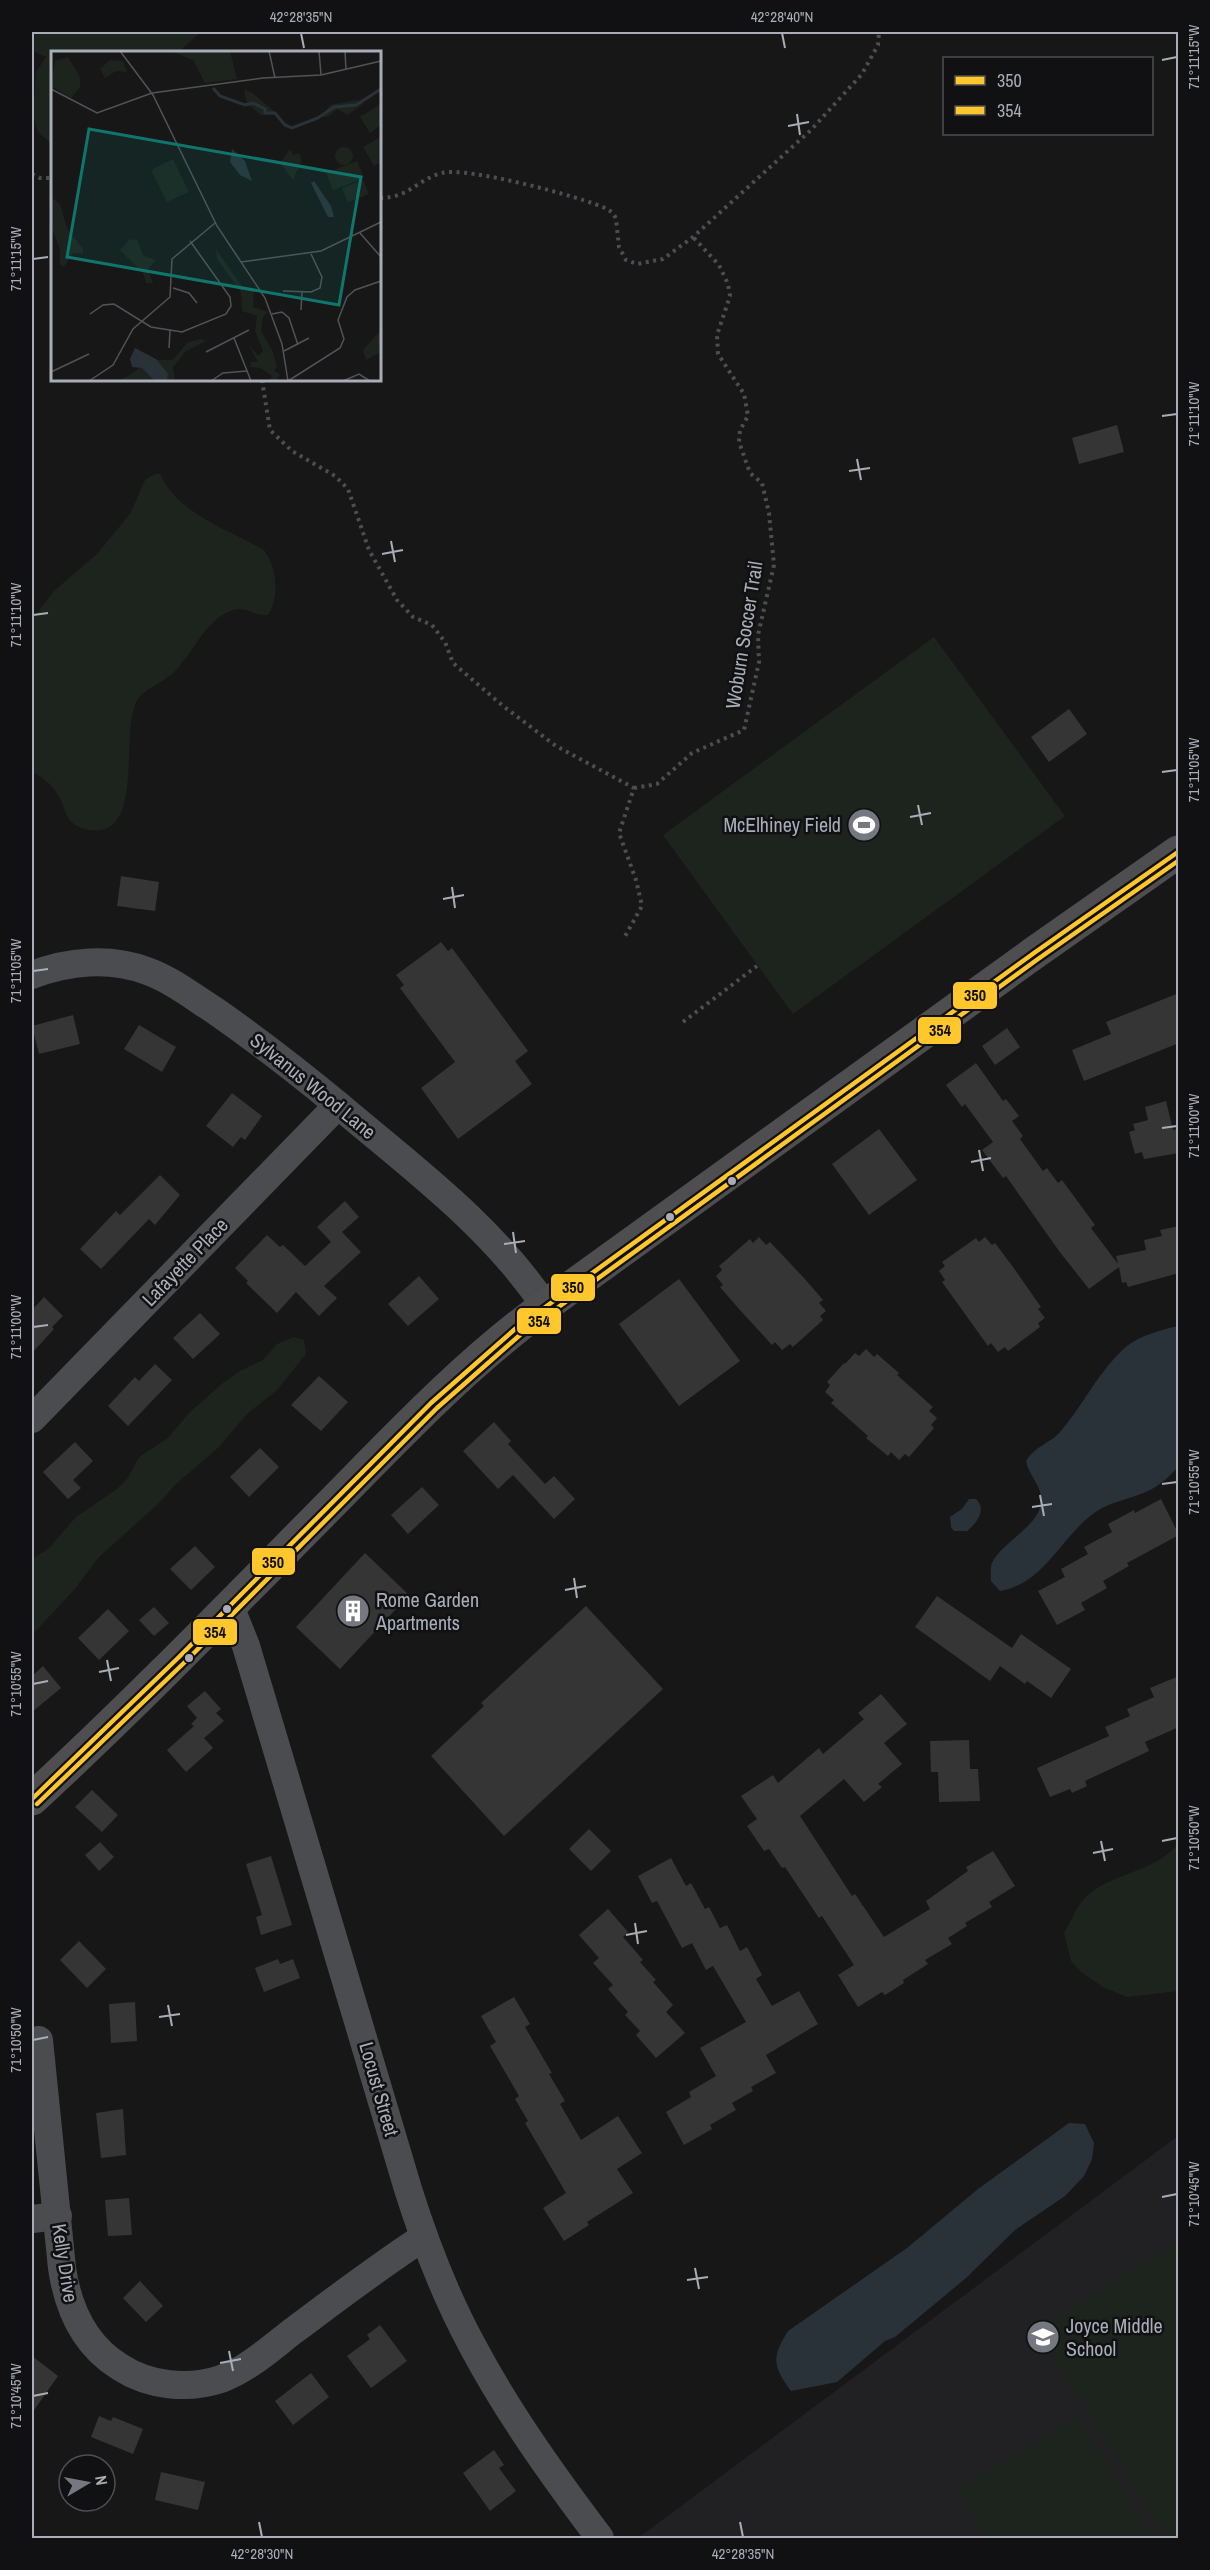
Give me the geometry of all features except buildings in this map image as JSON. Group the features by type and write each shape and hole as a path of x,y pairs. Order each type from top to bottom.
{"highway":[{"path":"32,1799 230,1606 442,1391 492,1347 545,1306 1034,953 1179,852"}],"street":[{"name":"Sylvanus Wood Lane","path":"32,975 58,966 102,962 135,968 165,979 269,1049 407,1162 496,1243 526,1277 545,1306"},
{"name":"Lafayette Place","path":"32,1419 338,1105"},
{"name":"Locust Street","path":"230,1606 246,1646 424,2237 459,2319 494,2384 548,2466 600,2538"},
{"name":"Kelly Drive","path":"39,2040 45,2217 62,2268 68,2300 76,2320 89,2341 126,2372 153,2382 173,2385 201,2384 230,2375 424,2237"}],"path":[{"path":"381,198 395,198 442,172 476,174 542,189 610,211 616,219 620,252 630,262 644,263 663,259 693,237 811,130 862,74 878,45 879,32"},
{"path":"32,174 40,178 51,178"},
{"name":"Woburn Soccer Trail","path":"634,788 657,784 692,753 744,730 759,662 758,635 774,565 769,513 762,483 750,473 739,442 740,430 748,416 744,394 718,354 717,335 730,296 728,284 719,265 693,237"},
{"path":"262,381 270,430 292,451 335,476 348,489 369,550 397,600 413,617 423,619 432,625 445,642 453,663 503,706 556,746 634,788 620,833 642,906 624,938"},
{"path":"683,1022 757,966"}],"shaded area":[{"path":"32,32 201,32 179,51 51,51 51,143 38,132 33,115 36,72 46,57 32,51"},
{"path":"155,474 160,474 168,488 192,511 264,550 274,573 274,599 268,615 237,609 223,615 206,630 171,675 138,699 130,734 128,781 124,803 117,820 105,829 85,829 72,823 54,789 32,772 32,619 54,591 97,554 130,514 145,480"},
{"name":"McElhiney Field","path":"934,637 1065,816 793,1014 663,835"},
{"path":"1178,1326 1178,1467 1150,1490 1094,1513 1029,1579 1000,1591 991,1581 992,1563 997,1555 1037,1515 1040,1506 1040,1491 1026,1461 1061,1431 1100,1376 1127,1346 1145,1336"},
{"path":"294,1337 304,1340 306,1354 277,1390 247,1414 219,1447 99,1557 74,1590 32,1635 32,1559 49,1548 76,1517 117,1489 128,1478 139,1457 168,1438 189,1413 223,1383 240,1371 263,1360 277,1344"},
{"path":"969,1499 976,1499 979,1503 981,1511 979,1516 967,1531 954,1531 950,1517 962,1509"},
{"path":"1178,1844 1178,1991 1127,1997 1103,1987 1081,1972 1071,1961 1064,1933 1080,1904 1096,1889 1157,1861"},
{"path":"1069,2123 1085,2124 1094,2143 1092,2159 1084,2176 1065,2196 1015,2230 966,2278 837,2382 791,2391 776,2362 779,2348 788,2331 907,2248 978,2189"},
{"name":"Joyce Middle School","path":"1178,2136 1178,2538 638,2538"},
{"path":"1178,2241 1178,2538 1166,2538 1036,2330"},
{"path":"1078,2416 1152,2538 986,2538 957,2490"}],"transit line":[{"name":"350","path":"32,1799 180,1656 431,1403 515,1329 1034,953 1178,852"},
{"name":"354","path":"37,1804 186,1661 437,1408 520,1335 1038,959 1178,861"}],"place":[{"name":"McElhiney Field","path":"864,825"},
{"name":"Rome Garden Apartments","path":"353,1611"},
{"name":"Joyce Middle School","path":"1043,2337"}]}
